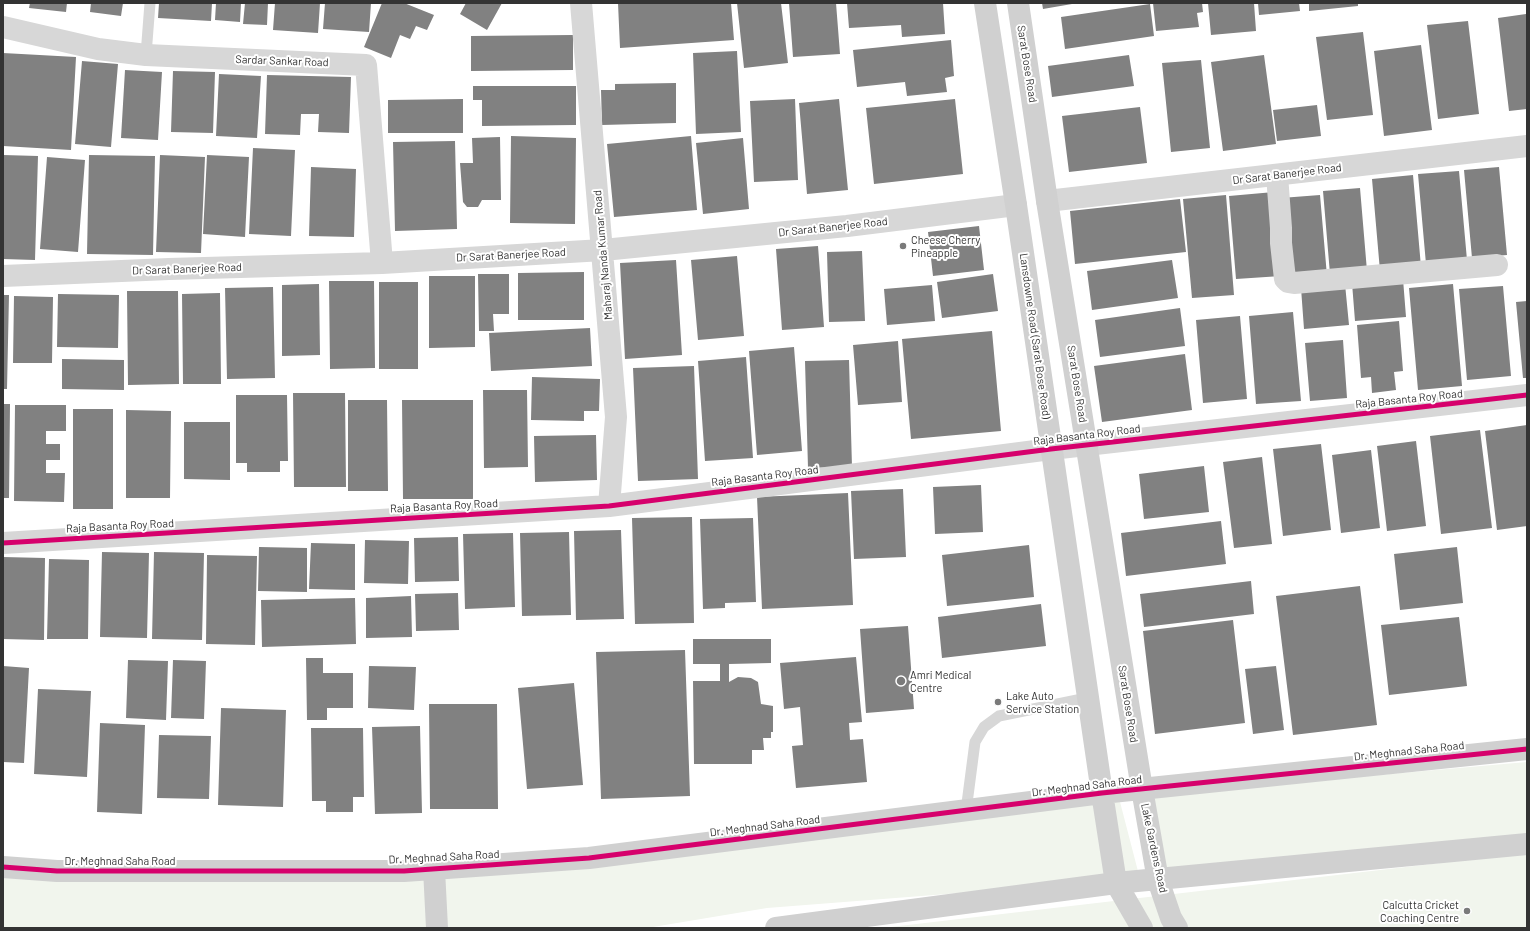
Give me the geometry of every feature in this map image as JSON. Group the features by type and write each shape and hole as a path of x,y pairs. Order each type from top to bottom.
{"street":[{"name":"Maharaj Nanda Kumar Road","path":"581,3 616,417 609,506"},
{"name":"Lansdowne Road (Sarat Bose Road)","path":"985,3 1016,205 1087,698 1116,883"},
{"name":"Sarat Bose Road","path":"1018,3 1047,201 1142,789"},
{"name":"Sardar Sankar Road","path":"3,27 98,49 146,55 366,65 382,262"},
{"name":"Dr Sarat Banerjee Road","path":"1047,201 1527,146"},
{"path":"1277,175 1285,279 1288,282 1294,283 1497,266"},
{"name":"Dr Sarat Banerjee Road","path":"3,276 382,262 603,250 847,226 1016,205"},
{"name":"Raja Basanta Roy Road","path":"3,543 609,506 1087,445 1527,395"},
{"name":"Dr. Meghnad Saha Road","path":"3,867 57,871 404,871 589,858 1142,789 1527,749"},
{"name":"Lake Gardens Road","path":"1142,789 1158,880 1171,918 1177,928"},
{"path":"776,928 1116,883 1527,844"},
{"path":"434,869 437,928"},
{"path":"1116,883 1142,928"}],"lane":[{"path":"146,55 150,3"},
{"path":"966,811 975,742 984,727 999,716 1087,698"}],"shaded area":[{"path":"1527,762 1527,843 1155,876 1138,796"},
{"path":"1119,798 1140,879 767,908 647,928 448,928 441,875"},
{"path":"1527,853 1527,928 882,928 1380,870"},
{"path":"3,873 430,874 436,928 3,928"}],"building":[{"path":"30,3 67,3 66,12 29,8"},
{"path":"91,3 123,3 121,16 90,12"},
{"path":"159,3 212,3 211,21 158,18"},
{"path":"216,3 241,3 240,22 215,20"},
{"path":"245,3 268,3 267,25 243,24"},
{"path":"275,3 320,3 318,33 273,30"},
{"path":"325,3 371,3 369,32 323,29"},
{"path":"382,3 404,3 434,15 427,30 416,26 410,39 400,35 391,58 364,47"},
{"path":"466,3 502,3 487,30 460,14"},
{"path":"618,3 731,3 734,40 620,48"},
{"path":"737,3 781,3 788,63 744,68"},
{"path":"789,3 836,3 840,54 793,57"},
{"path":"847,3 943,3 945,34 902,37 901,25 849,28"},
{"path":"1042,3 1072,3 1072,4 1043,9"},
{"path":"1153,3 1202,3 1203,12 1197,13 1199,27 1156,31"},
{"path":"1208,3 1254,3 1256,31 1211,35"},
{"path":"1258,3 1299,3 1300,11 1259,15"},
{"path":"1309,3 1358,3 1358,6 1309,11"},
{"path":"1150,4 1154,36 1065,49 1061,17"},
{"path":"1526,14 1527,109 1509,111 1498,18"},
{"path":"1468,21 1479,114 1438,119 1427,25"},
{"path":"1363,32 1373,115 1327,120 1316,37"},
{"path":"573,35 573,70 471,71 471,36"},
{"path":"951,40 954,76 945,78 947,92 907,96 905,82 857,87 853,50"},
{"path":"1421,45 1432,130 1384,136 1374,51"},
{"path":"737,51 741,132 696,134 693,53"},
{"path":"3,53 76,57 71,150 3,146"},
{"path":"1129,55 1134,86 1052,97 1048,66"},
{"path":"1264,55 1276,144 1223,151 1211,62"},
{"path":"1201,60 1210,148 1171,152 1162,63"},
{"path":"82,61 118,64 111,147 75,144"},
{"path":"125,70 162,72 158,140 121,138"},
{"path":"173,71 215,72 213,133 171,132"},
{"path":"219,74 261,76 257,138 216,136"},
{"path":"267,75 351,77 349,133 318,132 319,114 301,114 300,135 265,134"},
{"path":"676,83 676,123 602,125 601,90 615,90 615,84"},
{"path":"473,86 576,86 576,125 482,126 482,100 473,100"},
{"path":"463,99 463,133 388,133 388,100"},
{"path":"795,99 798,180 754,182 750,101"},
{"path":"839,99 848,190 807,194 799,103"},
{"path":"955,99 963,174 874,184 866,108"},
{"path":"1317,105 1321,136 1277,141 1273,110"},
{"path":"1140,107 1147,163 1069,172 1062,116"},
{"path":"511,136 576,138 575,224 510,223"},
{"path":"691,136 697,210 614,217 607,144"},
{"path":"500,137 501,200 482,200 478,207 467,207 463,202 460,163 473,163 472,138"},
{"path":"743,138 749,209 703,214 696,143"},
{"path":"455,141 457,229 395,231 393,142"},
{"path":"253,148 295,150 291,236 249,234"},
{"path":"3,155 38,156 35,260 3,259"},
{"path":"89,155 155,156 153,255 87,254"},
{"path":"160,155 205,157 201,253 156,252"},
{"path":"207,155 249,157 245,237 203,234"},
{"path":"47,157 85,160 78,252 40,249"},
{"path":"311,167 356,169 354,237 309,236"},
{"path":"1499,167 1507,255 1472,258 1464,170"},
{"path":"1459,171 1467,260 1426,264 1418,174"},
{"path":"1413,175 1421,267 1380,271 1372,179"},
{"path":"1360,188 1367,271 1330,274 1323,191"},
{"path":"1274,192 1281,276 1236,279 1229,196"},
{"path":"1226,195 1234,295 1192,298 1183,199"},
{"path":"1320,195 1327,276 1288,279 1281,198"},
{"path":"1180,199 1186,252 1075,264 1070,211"},
{"path":"979,226 984,270 933,276 928,232"},
{"path":"818,246 824,327 782,330 776,249"},
{"path":"862,251 865,321 829,322 827,252"},
{"path":"737,256 744,336 698,340 691,260"},
{"path":"676,260 682,355 625,359 620,263"},
{"path":"1172,260 1178,298 1092,310 1087,271"},
{"path":"584,272 584,320 518,320 518,273"},
{"path":"478,274 509,274 509,314 493,314 494,331 479,331"},
{"path":"993,274 998,311 942,318 937,282"},
{"path":"429,276 475,276 475,347 429,348"},
{"path":"1403,279 1406,317 1355,321 1352,283"},
{"path":"329,281 374,281 375,368 330,369"},
{"path":"379,282 418,282 418,369 379,369"},
{"path":"319,284 320,355 282,356 282,285"},
{"path":"1345,284 1349,325 1304,329 1301,288"},
{"path":"1453,284 1462,386 1418,390 1409,288"},
{"path":"932,285 935,321 887,325 884,289"},
{"path":"1503,286 1511,376 1467,380 1459,289"},
{"path":"273,287 275,378 227,379 225,288"},
{"path":"127,291 178,291 179,384 128,385"},
{"path":"220,293 221,384 183,384 182,294"},
{"path":"58,294 119,295 118,348 57,347"},
{"path":"3,295 9,295 7,389 3,389"},
{"path":"14,296 53,297 52,363 13,363"},
{"path":"1527,301 1527,378 1523,378 1516,302"},
{"path":"1180,308 1185,346 1100,357 1095,320"},
{"path":"1293,312 1301,401 1256,404 1249,316"},
{"path":"1240,316 1247,399 1203,403 1196,320"},
{"path":"1399,321 1403,371 1394,372 1396,390 1372,393 1371,377 1361,378 1357,325"},
{"path":"590,328 592,366 491,371 489,333"},
{"path":"992,331 1001,431 911,439 902,339"},
{"path":"1343,340 1347,398 1310,401 1305,343"},
{"path":"898,341 902,402 858,405 853,345"},
{"path":"794,347 802,451 757,455 749,351"},
{"path":"1185,354 1192,410 1102,422 1094,366"},
{"path":"746,357 753,458 705,461 698,361"},
{"path":"62,359 124,360 124,390 62,389"},
{"path":"849,360 852,467 808,468 805,361"},
{"path":"694,366 698,479 638,481 633,368"},
{"path":"532,377 600,379 599,411 584,411 584,421 531,420"},
{"path":"483,390 527,390 528,467 484,468"},
{"path":"293,393 345,393 346,487 294,487"},
{"path":"236,395 287,395 288,461 280,461 280,472 247,472 247,463 236,463"},
{"path":"348,400 387,400 388,491 348,491"},
{"path":"402,400 473,400 473,499 403,499"},
{"path":"3,404 10,404 9,498 3,498"},
{"path":"15,405 66,405 66,431 46,431 46,444 60,444 60,460 46,460 46,473 65,473 64,502 14,501"},
{"path":"73,409 113,409 113,509 73,509"},
{"path":"126,410 171,411 170,498 126,498"},
{"path":"184,422 230,422 230,480 184,479"},
{"path":"1527,425 1527,526 1497,530 1485,431"},
{"path":"1480,430 1492,528 1441,534 1430,436"},
{"path":"596,435 597,480 535,482 534,436"},
{"path":"1416,441 1426,526 1387,531 1377,446"},
{"path":"1321,444 1331,530 1283,536 1273,449"},
{"path":"1371,450 1380,528 1341,533 1332,455"},
{"path":"1262,457 1272,544 1234,548 1223,462"},
{"path":"1204,466 1209,512 1144,519 1139,474"},
{"path":"981,485 983,532 935,534 933,487"},
{"path":"903,489 906,557 854,559 851,491"},
{"path":"848,493 853,605 762,609 757,497"},
{"path":"692,517 694,623 635,624 632,518"},
{"path":"753,518 756,602 725,603 725,608 703,609 700,519"},
{"path":"1221,521 1226,564 1126,576 1121,533"},
{"path":"621,530 624,619 576,620 574,531"},
{"path":"569,532 571,615 522,616 520,533"},
{"path":"513,533 515,607 465,609 463,534"},
{"path":"458,537 459,581 415,582 414,538"},
{"path":"365,540 409,541 408,584 364,583"},
{"path":"311,543 355,544 355,590 309,589"},
{"path":"1029,545 1034,597 947,606 942,555"},
{"path":"259,547 307,548 307,592 258,591"},
{"path":"1457,547 1463,603 1400,610 1394,554"},
{"path":"102,552 149,553 147,638 100,637"},
{"path":"154,552 204,553 202,640 152,639"},
{"path":"207,555 257,556 255,645 206,644"},
{"path":"3,557 45,558 44,640 3,639"},
{"path":"49,559 89,560 88,639 47,639"},
{"path":"1251,581 1254,614 1144,627 1140,594"},
{"path":"1360,586 1377,725 1293,735 1276,596"},
{"path":"458,593 459,630 416,631 415,594"},
{"path":"411,596 412,637 366,638 366,598"},
{"path":"355,598 356,644 262,647 261,600"},
{"path":"1041,604 1046,646 942,658 938,617"},
{"path":"1459,617 1467,686 1389,695 1381,625"},
{"path":"1233,620 1245,723 1155,734 1143,631"},
{"path":"908,626 914,709 866,713 860,629"},
{"path":"693,639 771,639 771,663 729,664 729,682 738,677 751,678 758,682 761,704 773,706 773,732 771,732 771,738 763,738 764,750 752,750 752,764 694,764 693,681 720,681 720,664 693,664"},
{"path":"685,650 690,796 601,799 596,652"},
{"path":"856,657 862,722 849,723 850,740 863,739 867,782 796,788 792,746 803,745 800,707 784,709 780,663"},
{"path":"306,658 323,658 323,673 353,673 353,708 327,708 327,720 307,720"},
{"path":"128,660 168,661 166,720 126,718"},
{"path":"173,660 206,661 204,719 171,718"},
{"path":"3,666 29,668 24,763 3,762"},
{"path":"369,666 416,667 414,710 368,708"},
{"path":"1276,666 1284,730 1253,734 1245,669"},
{"path":"574,683 583,785 527,789 518,688"},
{"path":"38,689 91,691 87,777 34,774"},
{"path":"429,704 497,704 498,809 430,809"},
{"path":"221,708 286,710 283,807 218,805"},
{"path":"100,723 145,725 142,814 97,812"},
{"path":"420,726 422,813 375,814 372,727"},
{"path":"311,728 363,728 364,797 353,797 353,812 326,812 326,801 312,801"},
{"path":"159,735 211,736 209,799 157,798"}],"cycle path":[{"path":"3,543 609,506 1051,449 1527,395"},
{"path":"3,867 57,871 404,871 589,858 1102,793 1527,749"}],"place":[{"name":"Cheese Cherry Pineapple","path":"903,246"},
{"name":"Amri Medical Centre","path":"901,681"},
{"name":"Lake Auto Service Station","path":"998,702"},
{"name":"Calcutta Cricket Coaching Centre","path":"1467,911"}]}
